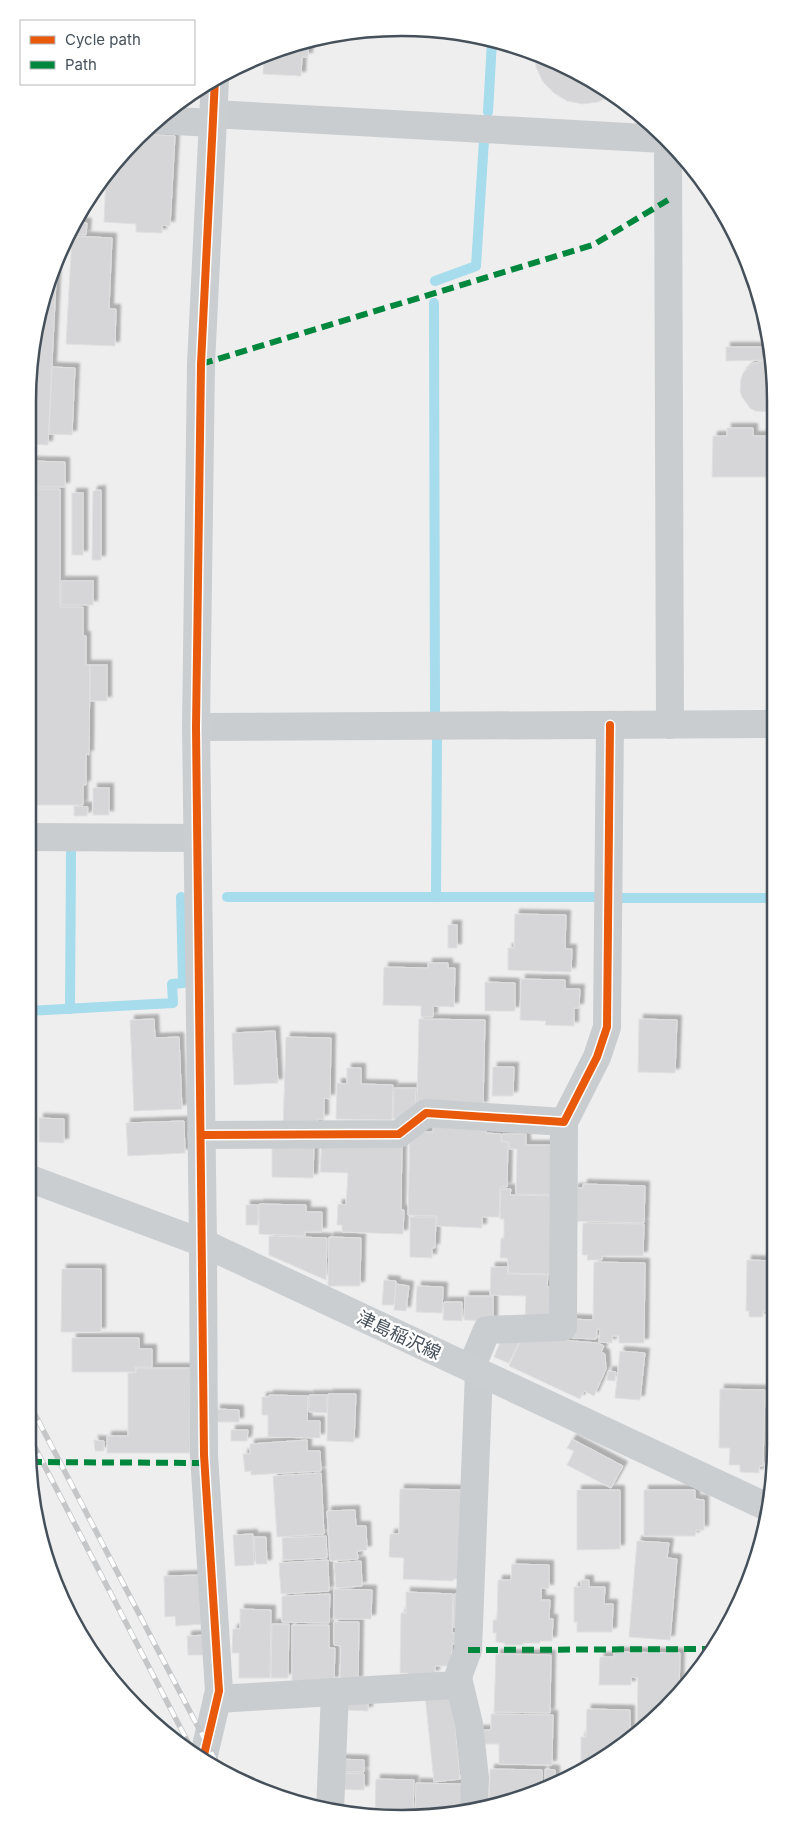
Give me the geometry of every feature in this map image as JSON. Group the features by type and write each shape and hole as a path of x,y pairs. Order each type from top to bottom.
{"street":[{"path":"205,1752 219,1691 204,1455 196,726 201,364 214,88"},
{"path":"170,120 212,118 655,139"},
{"path":"668,152 670,725"},
{"path":"196,726 767,724"},
{"path":"217,1700 455,1685 458,1678 468,1650 475,1370 488,1330 563,1327 564,1122 597,1057 607,1027 610,725"},
{"path":"36,837 197,838"},
{"path":"201,1134 399,1134 426,1113 564,1122"},
{"name":"津島稲沢線","path":"36,1181 203,1243 762,1505"},
{"path":"458,1678 469,1724 475,1778 474,1803"},
{"path":"330,1803 335,1692"}],"building":[{"path":"308,49 308,57 302,57 301,76 263,74 264,63"},
{"path":"536,62 584,85 605,99 583,104 567,101 554,93 543,82"},
{"path":"152,135 175,136 170,226 162,225 162,233 136,232 136,224 104,222 105,188 112,179"},
{"path":"83,223 87,223 86,235 77,234"},
{"path":"76,236 112,238 109,309 116,309 115,346 66,344 71,246"},
{"path":"56,284 48,445 36,444 37,378 43,330"},
{"path":"726,347 763,347 765,360 726,361"},
{"path":"765,360 767,412 755,411 750,408 740,391 743,373 752,364"},
{"path":"52,367 75,368 72,435 49,434"},
{"path":"727,428 753,428 753,436 767,436 767,477 712,477 713,436 727,436"},
{"path":"36,461 65,462 65,487 36,487"},
{"path":"36,489 60,489 60,607 83,607 86,665 90,665 89,755 86,754 86,785 83,785 83,805 36,805"},
{"path":"101,490 101,560 92,560 93,491"},
{"path":"72,493 83,493 83,555 72,555"},
{"path":"61,581 93,581 93,605 61,605"},
{"path":"90,665 107,665 107,701 90,701"},
{"path":"93,788 109,788 109,815 93,815"},
{"path":"74,806 88,807 87,816 74,816"},
{"path":"515,914 566,915 565,949 572,949 571,972 508,970 508,948 514,948"},
{"path":"448,925 457,925 457,948 448,948"},
{"path":"428,963 448,963 448,968 455,968 454,1007 433,1006 433,1017 421,1017 421,1006 383,1005 384,967 428,968"},
{"path":"521,979 565,980 565,989 580,989 579,1008 574,1008 574,1026 545,1025 546,1021 520,1020"},
{"path":"485,982 515,983 515,1011 485,1011"},
{"path":"154,1019 155,1038 179,1037 182,1109 134,1111 130,1020"},
{"path":"419,1019 485,1020 483,1106 417,1104"},
{"path":"639,1019 677,1020 675,1073 638,1072"},
{"path":"275,1031 278,1083 234,1085 232,1033"},
{"path":"286,1037 331,1038 330,1099 324,1098 324,1119 318,1119 318,1129 283,1128"},
{"path":"493,1067 514,1067 513,1096 492,1096"},
{"path":"347,1068 361,1068 361,1084 393,1085 392,1120 336,1119 337,1083 347,1084"},
{"path":"394,1088 416,1088 415,1108 399,1119 393,1119"},
{"path":"39,1118 64,1119 64,1143 39,1142"},
{"path":"184,1121 185,1153 128,1156 126,1123"},
{"path":"434,1123 486,1124 486,1133 501,1134 501,1142 508,1142 507,1187 500,1187 499,1217 482,1217 482,1228 437,1226 437,1216 408,1215 410,1132 433,1132"},
{"path":"502,1134 526,1134 526,1145 554,1145 552,1195 516,1194 517,1149 509,1149 509,1142 502,1141"},
{"path":"322,1138 402,1140 401,1210 404,1210 403,1234 342,1232 342,1225 337,1225 338,1204 346,1205 348,1173 320,1172"},
{"path":"272,1142 314,1144 313,1178 272,1177"},
{"path":"583,1184 645,1186 644,1223 573,1221 574,1188 583,1188"},
{"path":"501,1189 511,1189 510,1195 553,1196 551,1274 509,1273 507,1258 500,1258 501,1238 504,1238 504,1219 500,1219"},
{"path":"259,1204 306,1205 306,1212 322,1212 322,1232 305,1232 305,1236 259,1234"},
{"path":"246,1205 258,1205 258,1225 246,1225"},
{"path":"410,1217 436,1217 435,1248 432,1248 432,1258 410,1257"},
{"path":"583,1223 644,1224 643,1256 602,1256 602,1260 587,1260 588,1255 582,1255"},
{"path":"269,1236 327,1238 326,1280 269,1255"},
{"path":"329,1237 361,1238 360,1286 328,1286"},
{"path":"747,1260 767,1261 767,1311 763,1311 763,1317 749,1317 749,1311 746,1311"},
{"path":"594,1262 645,1263 644,1343 619,1343 619,1336 612,1336 612,1343 599,1342 600,1329 597,1329 596,1339 572,1338 572,1319 593,1320"},
{"path":"491,1267 508,1267 507,1274 548,1275 547,1287 553,1287 553,1319 525,1318 526,1296 490,1295"},
{"path":"62,1269 101,1269 101,1332 61,1332"},
{"path":"384,1280 396,1281 394,1305 382,1305"},
{"path":"396,1284 409,1286 406,1311 394,1310"},
{"path":"417,1286 443,1287 442,1313 416,1312"},
{"path":"465,1296 493,1296 493,1321 464,1320"},
{"path":"444,1302 462,1302 462,1321 443,1320"},
{"path":"522,1337 598,1343 604,1346 601,1352 605,1354 606,1369 594,1396 584,1391 580,1399 509,1366"},
{"path":"72,1338 139,1338 139,1349 152,1349 152,1367 135,1367 136,1372 72,1372"},
{"path":"502,1338 521,1338 509,1363 494,1357"},
{"path":"620,1351 645,1353 640,1400 615,1398"},
{"path":"136,1368 190,1368 190,1453 107,1453 107,1436 128,1436 128,1373 136,1373"},
{"path":"608,1371 616,1372 615,1381 607,1380"},
{"path":"720,1389 765,1390 763,1466 759,1466 759,1473 740,1472 740,1465 729,1465 730,1448 719,1448"},
{"path":"328,1394 356,1394 354,1442 327,1441"},
{"path":"269,1395 308,1396 307,1421 320,1421 320,1438 268,1437 268,1415 262,1415 262,1397 269,1397"},
{"path":"309,1395 327,1395 327,1413 309,1412"},
{"path":"216,1409 239,1410 239,1422 216,1422"},
{"path":"231,1430 248,1430 247,1441 231,1441"},
{"path":"572,1439 623,1466 611,1488 567,1465 574,1451 567,1448"},
{"path":"94,1440 104,1441 104,1451 95,1451"},
{"path":"307,1440 307,1451 320,1451 321,1471 251,1475 251,1471 245,1472 243,1454 250,1454 250,1444"},
{"path":"321,1473 324,1534 277,1537 273,1476"},
{"path":"400,1489 461,1490 459,1579 453,1579 453,1581 403,1579 404,1558 389,1557 390,1534 399,1534"},
{"path":"577,1490 620,1490 620,1549 577,1550"},
{"path":"644,1490 695,1490 695,1499 704,1500 704,1530 696,1530 695,1536 644,1536"},
{"path":"355,1510 356,1526 366,1526 367,1550 357,1551 358,1559 330,1561 327,1511"},
{"path":"253,1534 254,1565 235,1566 233,1535"},
{"path":"326,1536 327,1558 283,1560 282,1538"},
{"path":"254,1537 266,1537 267,1564 256,1564"},
{"path":"637,1541 669,1543 667,1558 677,1559 670,1640 629,1637"},
{"path":"328,1560 329,1591 281,1594 279,1563"},
{"path":"361,1561 362,1586 336,1588 334,1563"},
{"path":"512,1564 549,1565 549,1589 541,1588 541,1600 550,1600 549,1619 553,1619 552,1641 523,1643 523,1645 505,1645 505,1643 496,1642 496,1633 493,1633 493,1620 497,1620 498,1580 511,1580"},
{"path":"201,1575 203,1624 176,1626 175,1616 165,1617 164,1576"},
{"path":"581,1580 589,1580 589,1587 605,1587 604,1604 613,1604 612,1632 577,1632 577,1622 574,1622 574,1587 581,1587"},
{"path":"334,1589 372,1590 371,1619 334,1619"},
{"path":"406,1592 453,1594 452,1633 455,1633 455,1644 452,1644 451,1666 435,1666 435,1674 408,1677 408,1673 400,1673 401,1613 406,1613"},
{"path":"330,1594 329,1623 282,1622 282,1596"},
{"path":"454,1594 461,1594 461,1627 453,1627"},
{"path":"240,1609 271,1610 270,1678 239,1678 239,1653 232,1653 233,1629 240,1629"},
{"path":"334,1622 359,1622 358,1681 340,1681 341,1646 334,1645"},
{"path":"272,1624 289,1624 288,1678 271,1678"},
{"path":"292,1625 329,1625 329,1648 335,1648 334,1681 292,1681"},
{"path":"207,1635 207,1655 188,1655 187,1636"},
{"path":"614,1652 680,1653 679,1681 660,1703 637,1723 638,1678 631,1677 631,1685 599,1685 600,1657 614,1657"},
{"path":"496,1654 551,1655 550,1713 494,1712"},
{"path":"452,1692 460,1779 434,1782 425,1695"},
{"path":"344,1700 368,1701 368,1711 344,1710"},
{"path":"587,1709 630,1710 630,1729 604,1748 581,1761 581,1737 586,1737"},
{"path":"491,1714 553,1715 552,1765 499,1764 499,1744 478,1744 478,1730 491,1730"},
{"path":"338,1759 364,1760 364,1772 338,1772"},
{"path":"490,1769 542,1770 542,1782 489,1799"},
{"path":"545,1769 555,1770 555,1776 545,1780"},
{"path":"338,1773 364,1774 364,1790 337,1789"},
{"path":"376,1779 414,1780 413,1810 375,1809"},
{"path":"416,1783 462,1784 466,1804 415,1809"}],"waterway":[{"path":"488,112 492,48"},
{"path":"435,281 476,266 484,140"},
{"path":"434,303 435,713"},
{"path":"436,897 437,739"},
{"path":"70,1009 71,852"},
{"path":"36,1011 173,1003 172,984 183,983 181,897"},
{"path":"227,897 597,897"},
{"path":"618,898 767,898"}],"railway":[{"path":"36,1416 214,1758"},
{"path":"36,1450 186,1739"}],"marked path":[{"path":"201,364 593,245 668,200"},
{"path":"37,1462 204,1463"},
{"path":"468,1650 704,1649"}],"cycle path":[{"path":"205,1752 219,1691 204,1455 196,727 201,364 215,88"},
{"path":"201,1135 399,1134 426,1113 564,1122 597,1057 607,1027 610,725"}]}
